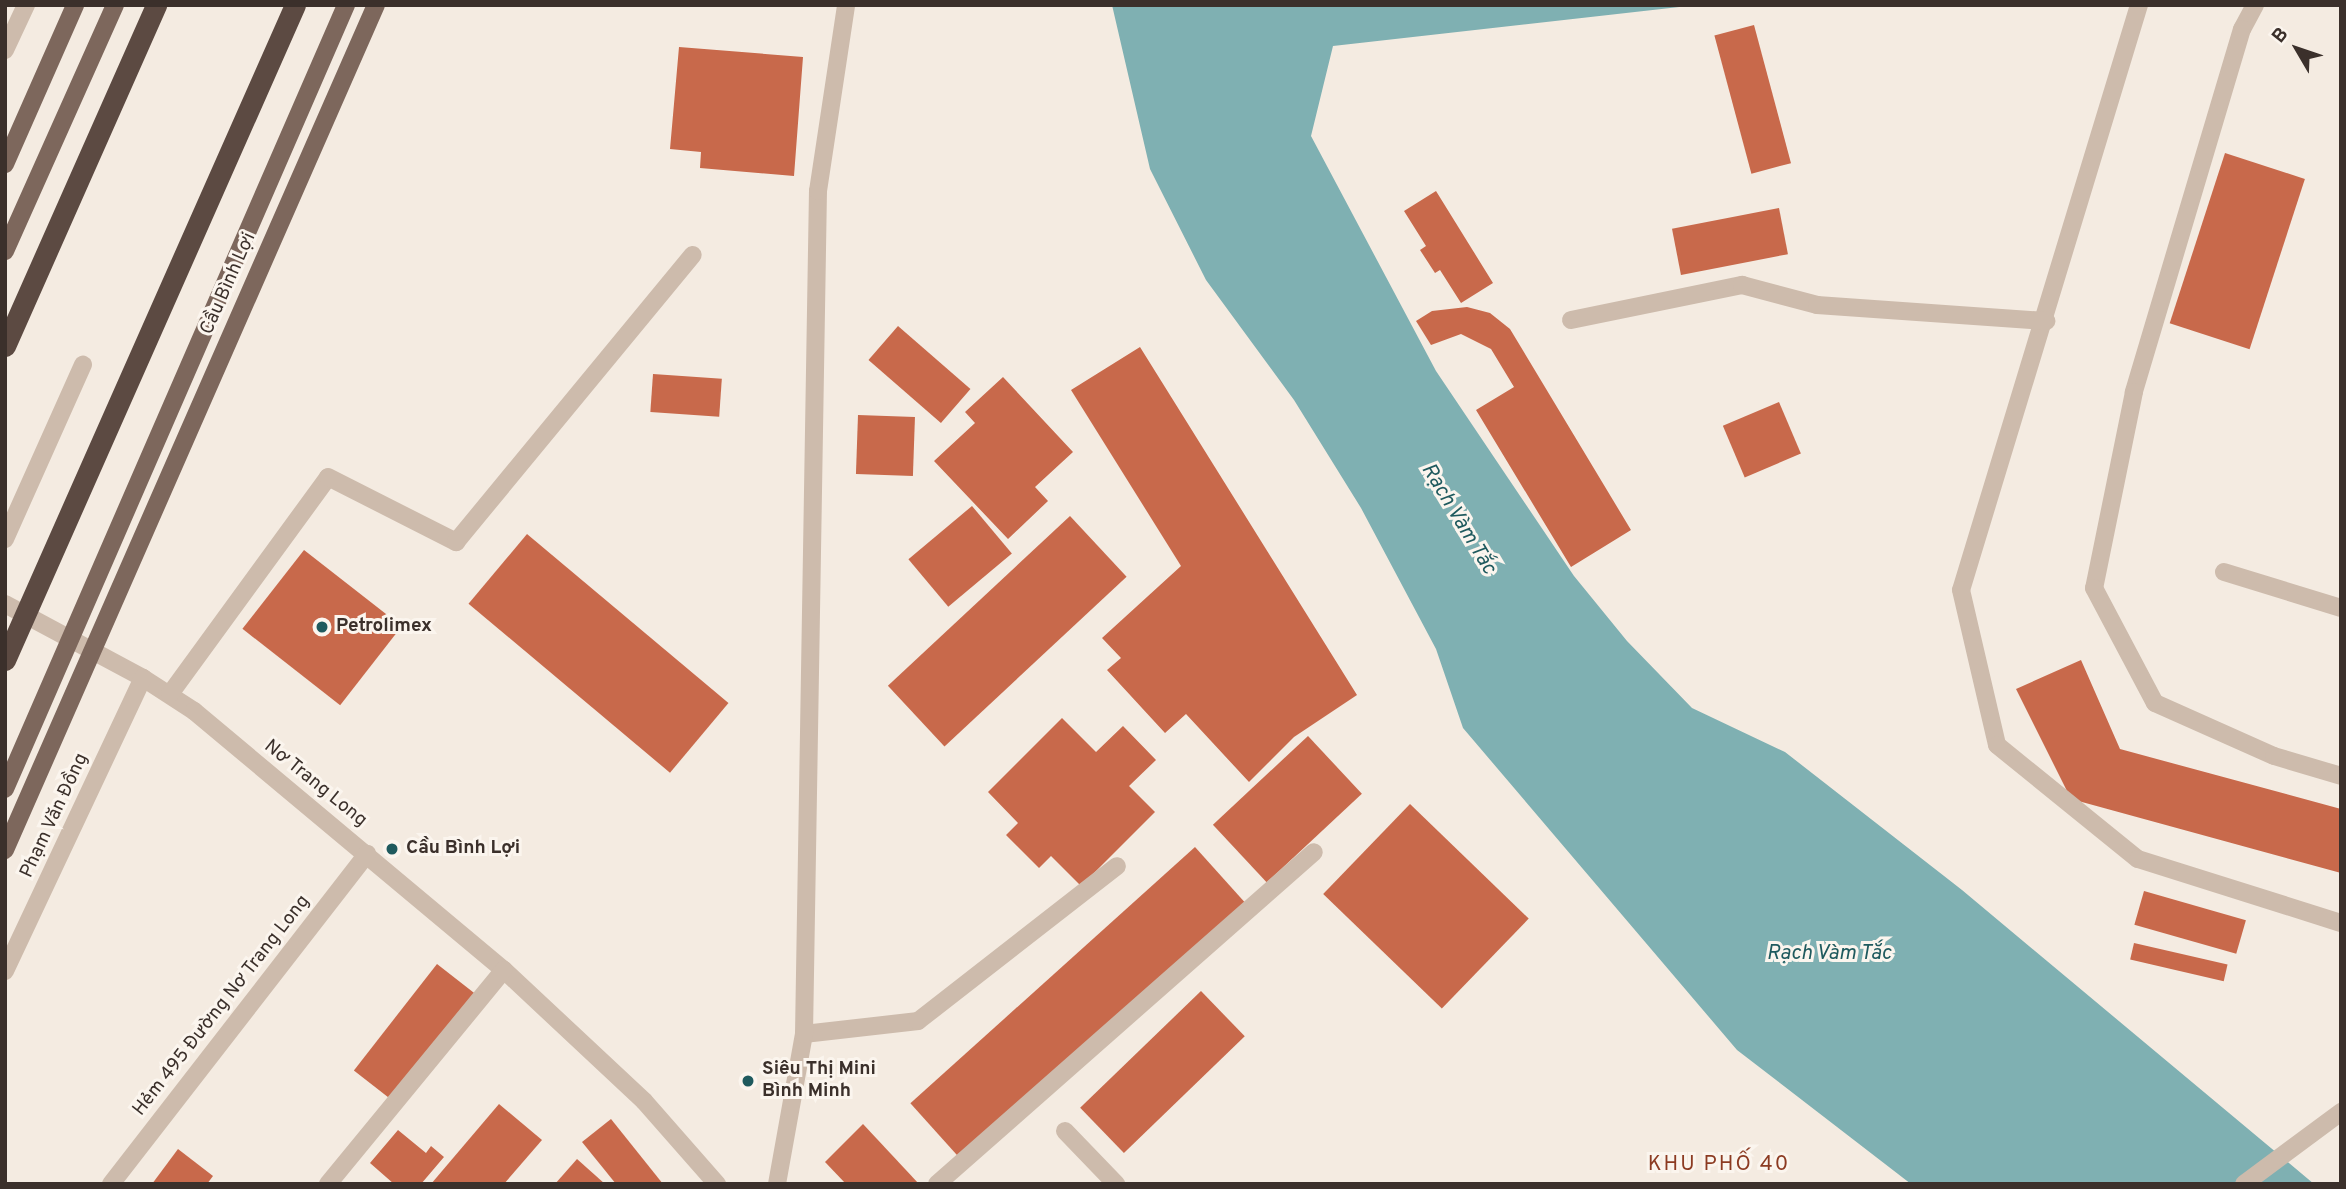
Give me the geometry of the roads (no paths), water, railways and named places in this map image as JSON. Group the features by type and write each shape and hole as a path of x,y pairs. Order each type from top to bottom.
{"highway":[{"path":"5,346 156,5"},
{"path":"5,660 295,5"}],"main road":[{"path":"5,164 75,5"},
{"path":"5,251 115,5"},
{"name":"Cầu Bình Lợi","path":"5,789 345,5"},
{"name":"Cầu Bình Lợi","path":"5,850 376,5"}],"street":[{"path":"5,50 26,5"},
{"path":"2139,5 2046,321 1961,590 1997,745 2138,859 2341,923"},
{"path":"2255,5 2242,29 2134,392 2094,588 2155,703 2274,756 2341,776"},
{"path":"777,1184 804,1034 818,191 846,6"},
{"path":"170,694 328,477 456,542 693,256"},
{"path":"1571,320 1742,285 1817,305 2046,321"},
{"path":"5,539 83,365"},
{"path":"2224,572 2341,608"},
{"name":"Nơ Trang Long","path":"5,604 170,694 367,854 504,970 644,1101 717,1184"},
{"name":"Phạm Văn Đồng","path":"5,971 143,678"},
{"path":"937,1184 1314,852"},
{"name":"Hẻm 495 Đường Nơ Trang Long","path":"111,1184 367,854"},
{"path":"804,1034 918,1021 1117,866"},
{"path":"328,1184 504,970"},
{"path":"2244,1184 2341,1112"},
{"path":"1065,1131 1116,1184"}],"water":[{"name":"Rạch Vàm Tắc","path":"1112,5 1697,5 1333,46 1311,136 1436,371 1574,576 1627,641 1692,708 1785,752 1962,890 2314,1184 1911,1184 1737,1050 1463,728 1436,649 1361,508 1294,400 1206,280 1150,169"}],"place":[{"name":"Petrolimex","path":"322,627"},
{"name":"Cầu Bình Lợi","path":"392,849"},
{"name":"Siêu Thị Mini Bình Minh","path":"748,1081"}],"district":[{"name":"KHU PHỐ 40","path":"1719,1165"}]}
